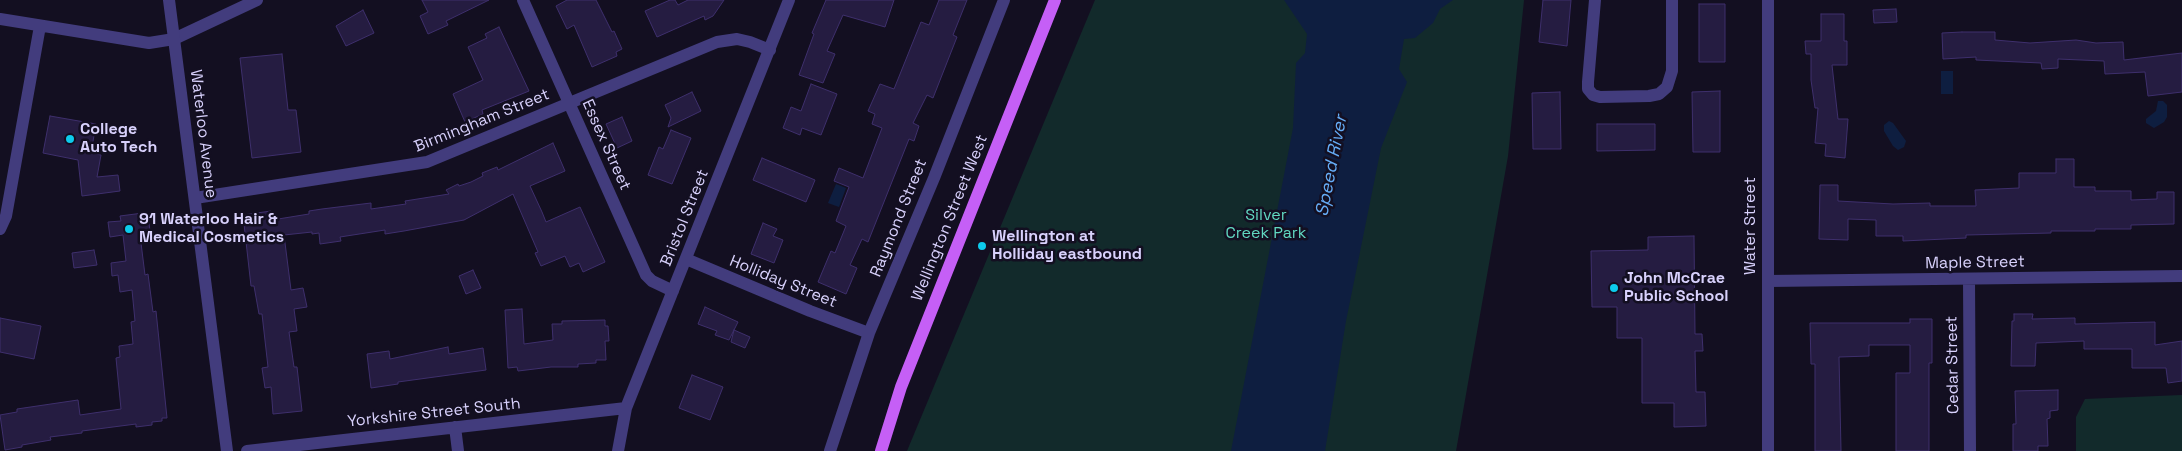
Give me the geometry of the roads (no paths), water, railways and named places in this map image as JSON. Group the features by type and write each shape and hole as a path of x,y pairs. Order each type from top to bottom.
{"main road":[{"name":"Wellington Street West","path":"881,451 900,387 1055,0"}],"street":[{"name":"Waterloo Avenue","path":"169,0 227,451"},
{"path":"0,19 149,43 174,39 257,0"},
{"name":"Essex Street","path":"522,0 646,275 652,281 674,291"},
{"name":"Bristol Street","path":"618,451 626,408 789,0"},
{"name":"Raymond Street","path":"830,451 869,333 934,178 1004,0"},
{"path":"1595,0 1588,89 1593,95 1600,97 1649,96 1659,94 1667,87 1672,71 1672,0"},
{"name":"Water Street","path":"1768,0 1768,451"},
{"path":"0,229 7,213 40,26"},
{"name":"Birmingham Street","path":"195,198 427,162 717,42 737,39 770,50"},
{"name":"Holliday Street","path":"686,260 869,333"},
{"name":"Maple Street","path":"1768,281 2182,276"},
{"name":"Cedar Street","path":"1969,279 1970,451"},
{"name":"Yorkshire Street South","path":"247,451 626,408"},
{"path":"455,427 458,451"}],"water":[{"name":"Speed River","path":"1284,0 1453,0 1440,9 1433,23 1415,38 1404,39 1399,69 1407,82 1381,148 1346,321 1325,451 1231,451 1293,128 1296,63 1305,53 1307,34"},
{"path":"1941,71 1953,71 1953,94 1941,94"},
{"path":"2158,101 2163,101 2167,105 2167,117 2164,122 2154,128 2146,123 2146,119 2156,111"},
{"path":"1889,121 1893,123 1906,141 1904,147 1898,150 1893,146 1884,131 1884,125"},
{"path":"836,184 846,188 839,207 828,203"}],"place":[{"name":"College Auto Tech","path":"70,139"},
{"name":"91 Waterloo Hair & Medical Cosmetics","path":"129,229"},
{"name":"Wellington at Holliday eastbound","path":"982,246"},
{"name":"John McCrae Public School","path":"1614,288"}],"park label":[{"name":"Silver Creek Park","path":"1266,225"}]}
